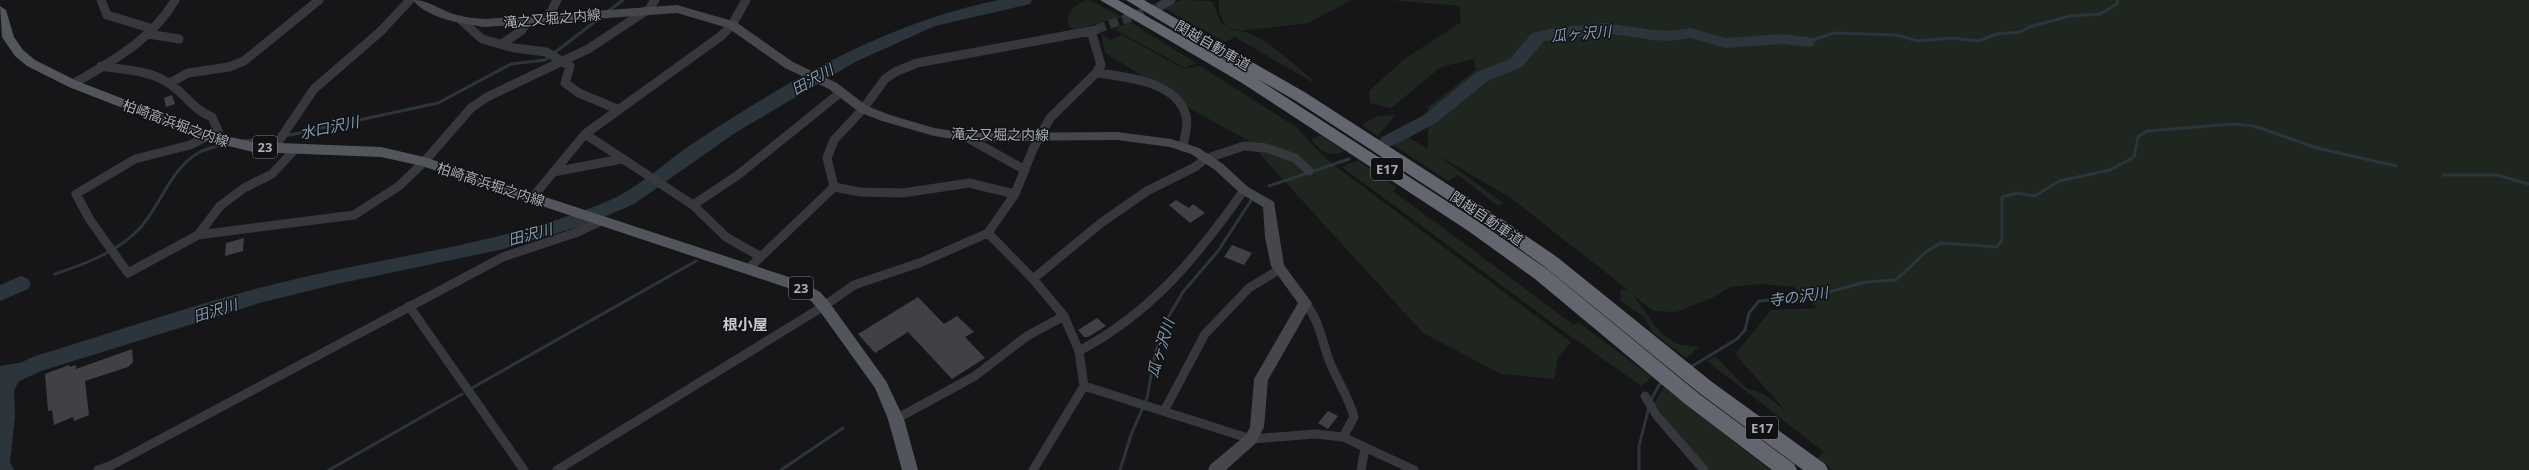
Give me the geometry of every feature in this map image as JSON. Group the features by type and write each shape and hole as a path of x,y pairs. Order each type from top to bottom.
{"highway":[{"name":"関越自動車道","path":"1107,0 1254,82 1444,206 1547,278 1656,359 1698,393 1787,470"},
{"name":"関越自動車道","path":"1133,0 1302,97 1494,222 1551,262 1656,359"},
{"name":"関越自動車道","path":"1698,393 1818,470"}],"main road":[{"name":"滝之又堀之内線","path":"419,0 426,6 461,20 485,23 528,21 652,5 677,10 732,25 795,67 837,89 863,109 886,118 934,132 966,137 1041,135 1117,136 1171,143 1195,151 1219,167 1244,190 1269,205 1272,237 1280,269 1305,303"},
{"name":"柏崎高浜堀之内線","path":"0,10 8,38 19,53 32,63 74,84 209,138 232,144 274,148 381,152 424,162 796,285 815,296 824,306 881,385 896,419 910,470"},
{"path":"1215,470 1251,439 1257,427 1261,379 1305,303"}],"street":[{"path":"101,0 107,15 151,31 179,39"},
{"path":"74,84 151,31 170,10 175,0"},
{"path":"170,83 188,73 229,67 244,61 319,0"},
{"path":"274,148 314,89 381,31 410,0"},
{"path":"546,19 557,0"},
{"path":"532,198 585,134 616,109 711,44 732,25 746,0"},
{"path":"1160,6 1171,0"},
{"path":"101,66 145,74 170,83 192,102 204,116 212,117 218,125 218,131 209,138 182,148 143,156 76,194 90,220 128,273 198,235 354,215 399,186 424,162 471,108 487,98 588,49 652,5"},
{"path":"461,20 482,39 546,52 570,66 565,83 579,93 616,109"},
{"path":"502,44 521,31 528,21"},
{"path":"557,470 824,306 854,285 922,262 988,233 1015,194 1050,118 1096,73 1101,65 1094,30 906,66 885,79 863,109 834,140 828,151 827,158 834,187"},
{"path":"1096,73 1121,77 1172,94 1186,116 1183,147"},
{"path":"693,205 738,175 837,89"},
{"path":"585,134 693,205 726,237 761,257"},
{"path":"966,137 1025,170"},
{"path":"1033,279 1107,219 1147,190 1194,167 1205,159 1244,146 1266,148 1295,158 1309,171"},
{"path":"198,235 220,206 244,188 272,174 296,148"},
{"path":"553,172 622,159"},
{"path":"834,187 860,192 903,193 969,183 1015,194"},
{"path":"748,270 834,187"},
{"path":"1079,351 1095,344 1142,312 1208,241 1244,190"},
{"path":"98,470 112,465 503,257 578,232 598,220"},
{"path":"988,233 1033,279 1064,316 1079,351 1084,386 1033,470"},
{"path":"1164,411 1205,334 1249,288 1280,269"},
{"path":"1305,303 1315,314 1329,360 1352,408 1354,417 1343,437"},
{"path":"409,306 524,470"},
{"path":"896,419 975,376 1027,336 1064,316"},
{"path":"1084,386 1251,439 1316,434 1343,437 1414,470"},
{"path":"1646,398 1655,413 1704,470"},
{"path":"1361,470 1365,448"}],"shaded area":[{"path":"1086,0 1089,0 1122,17 1074,30 1069,27 1067,18 1074,7"},
{"path":"1182,0 1212,1 1221,23 1226,26 1219,13 1219,0 1351,0 1309,23 1240,31 1227,27 1232,30 1248,33 1266,42 1314,81 1312,82 1235,37 1225,42 1162,7"},
{"path":"1391,0 2529,0 2529,470 1833,470 1817,458 1824,452 1707,361 1715,356 1746,388 1764,394 1787,412 1735,354 1771,310 1818,308 1794,287 1761,284 1730,287 1712,298 1676,312 1653,311 1632,294 1660,332 1677,344 1699,347 1686,358 1653,333 1644,317 1620,300 1621,289 1628,290 1511,198 1439,156 1503,203 1498,206 1458,175 1448,181 1392,144 1406,136 1428,149 1428,107 1476,70 1474,59 1441,67 1391,108 1370,103 1369,91 1403,60 1461,22 1459,6"},
{"path":"1130,22 1196,63 1185,68 1114,29"},
{"path":"1101,33 1110,40 1122,35 1184,69 1200,66 1296,127 1326,159 1571,342 1558,357 1554,379 1501,374 1423,333 1247,140 1173,99 1133,70 1105,53"},
{"path":"1395,115 1378,136 1362,125 1377,116"},
{"path":"1321,135 1345,151 1331,154 1323,151 1311,140"},
{"path":"1358,160 1397,188 1393,191 1574,325 1578,322 1652,377 1641,386 1555,325 1342,167"},
{"path":"31,361 31,370 21,376 14,391 15,416 10,462 14,470 0,470 0,366"},
{"path":"1664,387 1770,470 1710,470 1688,449 1654,403"}],"building":[{"path":"172,95 175,104 166,107 164,98"},
{"path":"1176,200 1189,208 1193,204 1205,213 1190,223 1169,205"},
{"path":"244,238 243,251 225,256 226,243"},
{"path":"1232,245 1252,253 1244,265 1224,257"},
{"path":"918,297 944,324 957,316 974,332 965,337 985,358 952,379 908,332 875,353 858,334"},
{"path":"1097,318 1106,326 1088,337 1084,337 1078,330"},
{"path":"132,349 133,362 128,367 85,381 89,415 74,421 73,417 54,425 52,410 48,411 45,374 69,365 70,367 76,365 76,369"},
{"path":"1328,411 1338,416 1328,429 1318,423"}],"waterway":[{"name":"水口沢川","path":"607,12 623,0"},
{"name":"田沢川","path":"0,382 35,364 263,295 296,286 499,243 578,220 627,200 728,129 824,71 874,45 915,28 945,18 1024,0"},
{"path":"1807,42 1834,33 1897,35 1917,41 1952,38 1978,41 1997,34 2020,32 2029,27 2070,16 2100,14 2117,4 2118,0"},
{"name":"水口沢川","path":"285,136 438,103 511,64 545,60 601,17"},
{"name":"瓜ヶ沢川","path":"1388,141 1430,119 1483,76 1516,63 1538,37 1555,33 1606,28 1653,35 1670,36 1691,33 1725,43 1784,39 1807,42"},
{"path":"1689,368 1737,339 1745,330 1749,313 1759,301 1810,297 1866,282 1896,280 1927,251 1941,243 1997,247 2002,240 2002,197 2017,193 2035,196 2059,181 2110,170 2134,157 2138,137 2147,131 2233,124 2254,126 2317,148 2396,166"},
{"name":"水口沢川","path":"242,141 278,138"},
{"name":"水口沢川","path":"55,274 78,266 122,244 140,228 147,219 181,167 200,152 226,144"},
{"name":"瓜ヶ沢川","path":"1269,186 1349,159"},
{"path":"2443,175 2497,175 2529,184"},
{"name":"瓜ヶ沢川","path":"1120,470 1131,435 1147,398 1155,354 1166,321 1183,292 1218,251 1252,199"},
{"path":"472,388 696,261"},
{"name":"水口沢川","path":"0,293 21,284"},
{"name":"寺の沢川","path":"1651,400 1659,385 1664,382"},
{"path":"329,470 462,394"},
{"name":"寺の沢川","path":"1639,470 1639,446 1649,407"},
{"path":"781,470 843,428"}],"tunnel":[{"path":"1097,29 1156,8"}],"district":[{"name":"根小屋","path":"745,324"}]}
